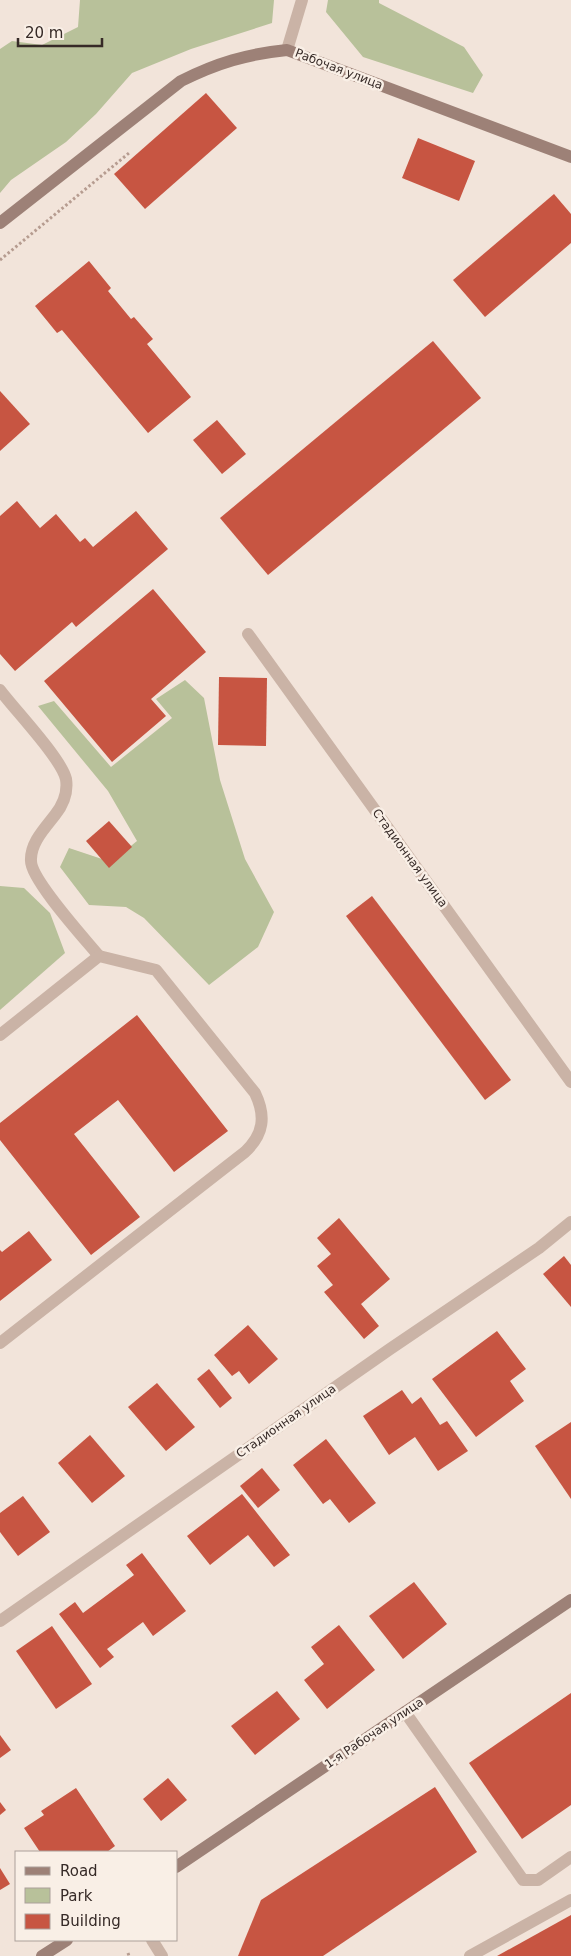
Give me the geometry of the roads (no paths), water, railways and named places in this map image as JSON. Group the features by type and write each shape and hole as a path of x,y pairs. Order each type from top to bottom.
{"street":[{"path":"287,50 302,0"},
{"name":"Рабочая улица","path":"0,223 181,81 222,62 251,54 287,50 571,157"},
{"name":"Стадионная улица","path":"248,634 571,1082"},
{"path":"0,690 55,760 66,779 65,796 59,810 34,843 30,862 43,886 99,956 156,970 255,1094 261,1105 263,1118 261,1131 255,1143 246,1152 0,1343"},
{"path":"0,1035 99,956"},
{"name":"Стадионная улица","path":"0,1621 390,1348 540,1248 571,1222"},
{"name":"1-я Рабочая улица","path":"178,1866 571,1600"},
{"path":"405,1712 523,1880 538,1880 571,1857"},
{"path":"470,1956 571,1900"},
{"path":"42,1956 65,1941"},
{"path":"153,1941 162,1956"}]}
